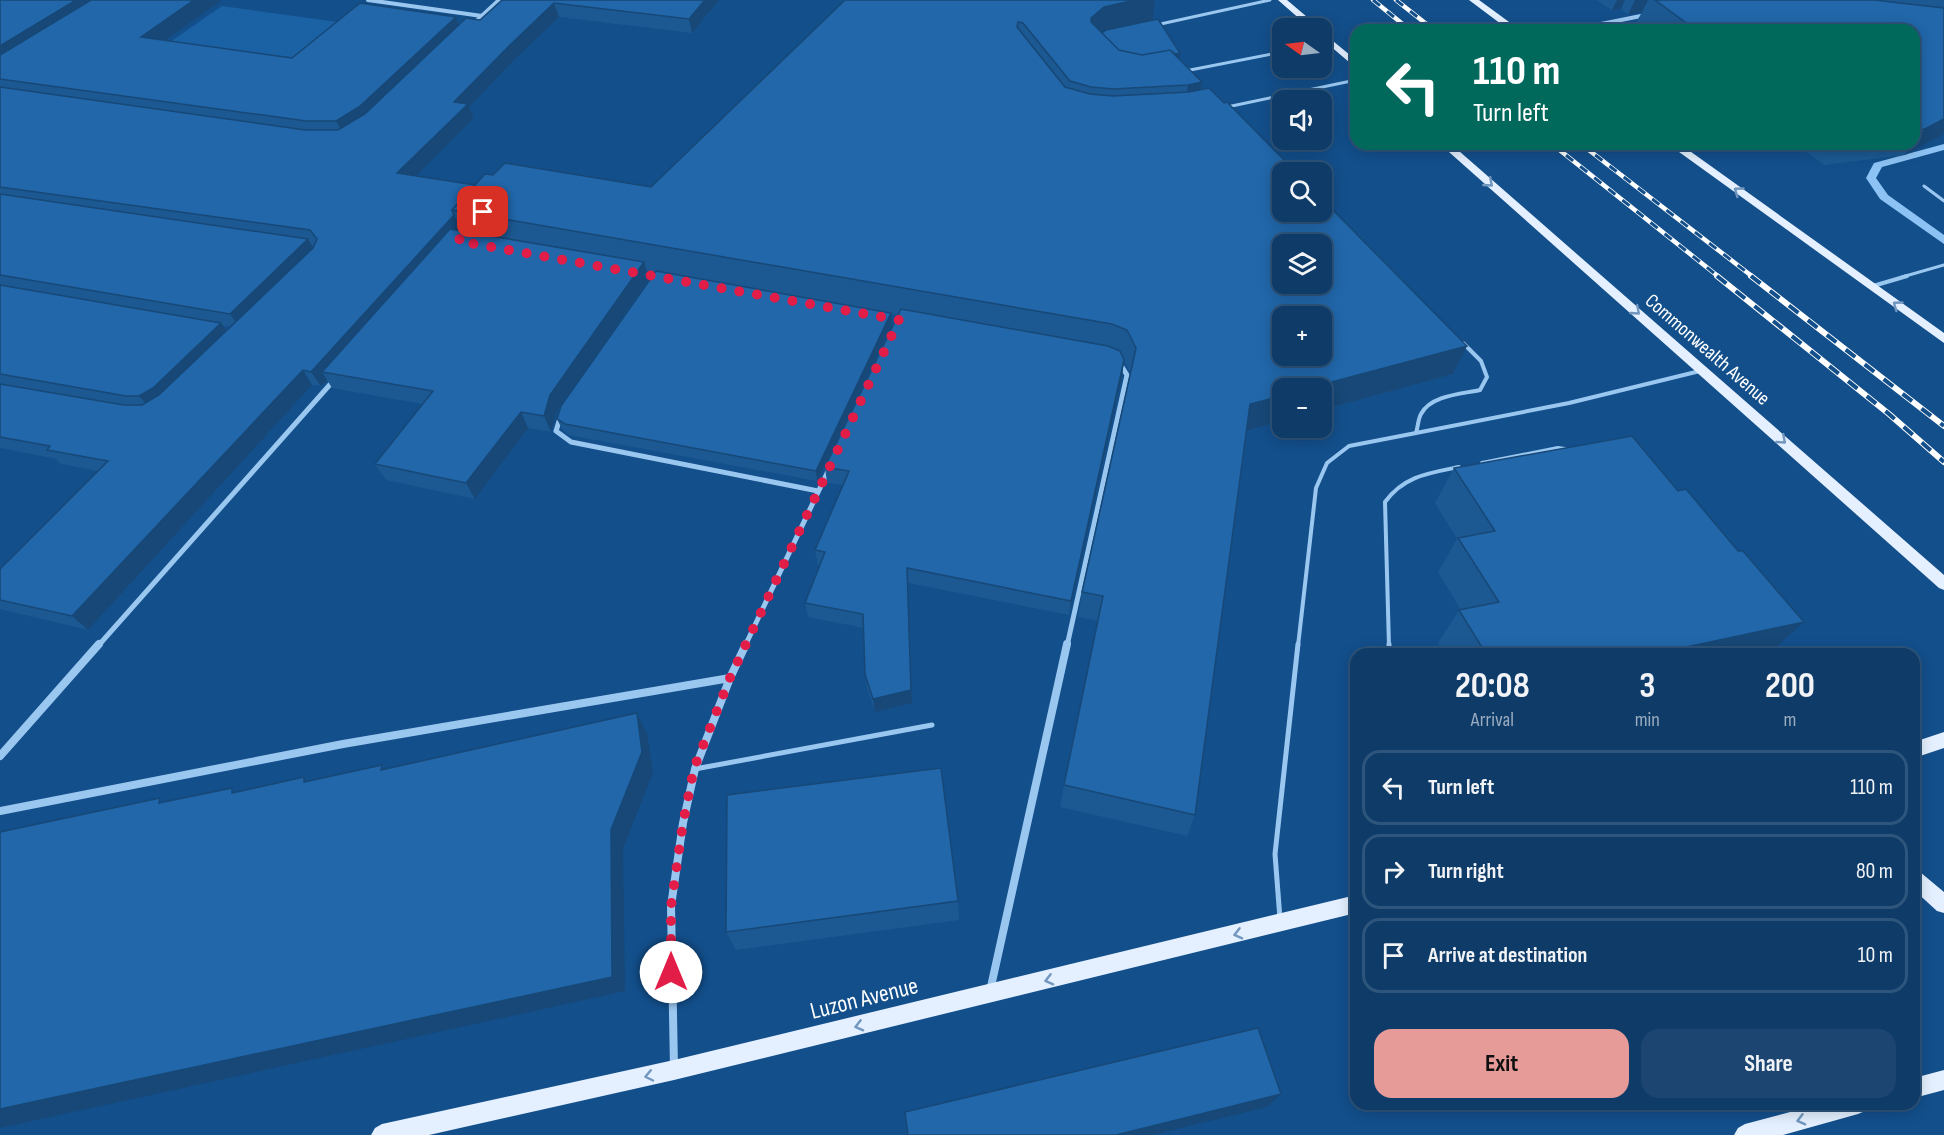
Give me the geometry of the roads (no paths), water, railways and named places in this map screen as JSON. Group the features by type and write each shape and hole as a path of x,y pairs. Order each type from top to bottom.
{"main road":[{"path":"1282,0 1303,18"},
{"path":"1473,0 1507,24"},
{"path":"1332,48 1350,61"},
{"name":"Commonwealth Avenue","path":"1452,150 1944,584"},
{"path":"1681,150 1944,339"},
{"path":"1920,748 1944,740"},
{"path":"1920,883 1944,904"},
{"name":"Luzon Avenue","path":"381,1135 674,1070 1350,906"},
{"path":"1920,1086 1944,1080"},
{"path":"1745,1135 1836,1110"}],"street":[{"path":"368,0 482,16"},
{"path":"466,31 499,0"},
{"path":"1601,24 1657,13"},
{"path":"989,994 1127,375 1121,363 1114,360"},
{"path":"0,756 340,374"},
{"path":"568,404 561,414 556,431 571,442 818,491"},
{"path":"674,1070 671,906 683,823 694,768 730,678 833,459"},
{"path":"0,811 343,744 730,678"}],"lane":[{"path":"1145,27 1270,0"},
{"path":"1181,71 1272,54"},
{"path":"1218,109 1350,81"},
{"path":"1229,106 1238,115"},
{"path":"1924,186 1944,201"},
{"path":"1870,286 1944,266"},
{"path":"1416,433 1421,413 1427,406 1439,400 1480,390 1486,376 1481,361 1455,335"},
{"path":"1280,924 1275,854 1276,829 1316,488 1326,463 1349,446 1588,398 1703,370"},
{"path":"1478,464 1558,448 1569,449"},
{"path":"1389,648 1385,502 1393,488 1410,477 1467,466"},
{"path":"694,768 932,725"}],"waterway":[{"path":"1944,147 1878,165 1871,178 1884,197 1944,240"}],"railway":[{"path":"1373,0 1403,24"},
{"path":"1396,0 1426,24"},
{"path":"1560,150 1719,277"},
{"path":"1589,150 1753,277"},
{"path":"1717,276 1889,414 1944,462"},
{"path":"1751,276 1944,426"}]}
